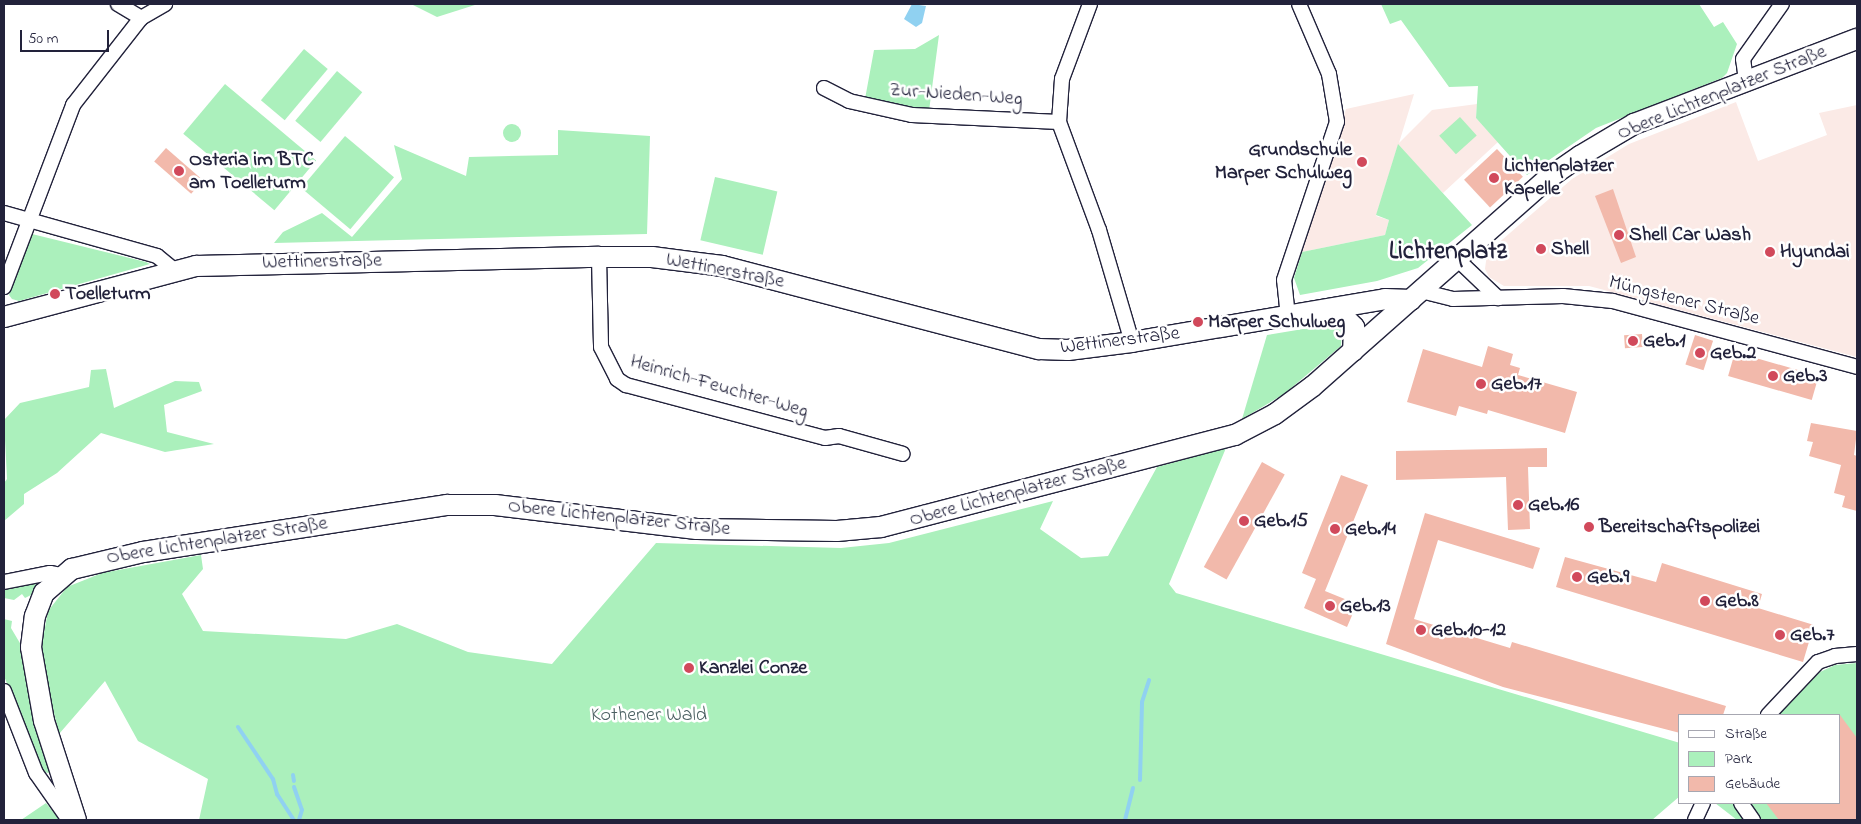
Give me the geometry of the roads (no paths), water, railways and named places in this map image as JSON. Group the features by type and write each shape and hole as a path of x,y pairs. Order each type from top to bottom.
{"main road":[{"name":"Obere Lichtenplatzer Straße","path":"76,820 44,721 31,647 38,604 61,575 89,563 143,552 448,505 495,505 697,529 837,531 881,526 1237,434 1275,414 1353,351 1547,179 1580,156 1634,124 1857,39"},
{"name":"Wettinerstraße","path":"4,317 174,270 217,264 599,256 652,257 722,266 1039,349 1068,350 1132,342 1416,296"},
{"path":"1326,310 1343,316 1354,327 1353,351"}],"street":[{"path":"118,4 141,18"},
{"path":"4,287 73,104 141,18 165,4"},
{"path":"1090,4 1062,79 1059,122 1098,230 1132,342"},
{"path":"1288,317 1284,280 1337,122 1329,74 1299,4"},
{"path":"1746,80 1743,59 1782,4"},
{"name":"Zur-Nieden-Weg","path":"824,88 849,101 912,115 1059,122"},
{"path":"4,213 157,256 174,270"},
{"name":"Heinrich-Feuchter-Weg","path":"599,256 601,347 604,360 617,379 626,385 825,438 839,436 903,454"},
{"path":"1457,259 1498,298"},
{"name":"Müngstener Straße","path":"1416,296 1454,299 1563,296 1613,301 1857,367"},
{"name":"Obere Lichtenplatzer Straße","path":"4,582 50,573 61,575"},
{"path":"1769,714 1818,662 1835,656 1857,654"},
{"path":"4,691 36,773 69,820"},
{"path":"1695,820 1703,804"},
{"path":"1742,804 1754,820"}],"water":[{"path":"912,4 926,6 922,23 916,27 904,19"}],"waterway":[{"path":"1140,780 1142,702 1149,680"},
{"path":"238,727 273,779 277,794 294,820"},
{"path":"293,775 294,781"},
{"path":"294,787 302,810 299,820"},
{"path":"1125,820 1133,788"}],"place":[{"name":"Grundschule Marper Schulweg","path":"1362,162"},
{"name":"Osteria im BTC am Toelleturm","path":"179,171"},
{"name":"Lichtenplatzer Kapelle","path":"1494,178"},
{"name":"Shell Car Wash","path":"1619,235"},
{"name":"Shell","path":"1541,249"},
{"name":"Hyundai","path":"1770,252"},
{"name":"Toelleturm","path":"55,294"},
{"name":"Marper Schulweg","path":"1198,322"},
{"name":"Geb.1","path":"1633,341"},
{"name":"Geb.2","path":"1700,353"},
{"name":"Geb.3","path":"1773,376"},
{"name":"Geb.17","path":"1481,384"},
{"name":"Geb.16","path":"1518,505"},
{"name":"Geb.15","path":"1244,521"},
{"name":"Bereitschaftspolizei","path":"1589,527"},
{"name":"Geb.14","path":"1335,529"},
{"name":"Geb.9","path":"1577,577"},
{"name":"Geb.8","path":"1705,601"},
{"name":"Geb.13","path":"1330,606"},
{"name":"Geb.10-12","path":"1421,630"},
{"name":"Geb.7","path":"1780,635"},
{"name":"Kanzlei Conze","path":"689,668"}],"district":[{"name":"Lichtenplatz","path":"1448,252"}],"park label":[{"name":"Kothener Wald","path":"649,715"}]}
